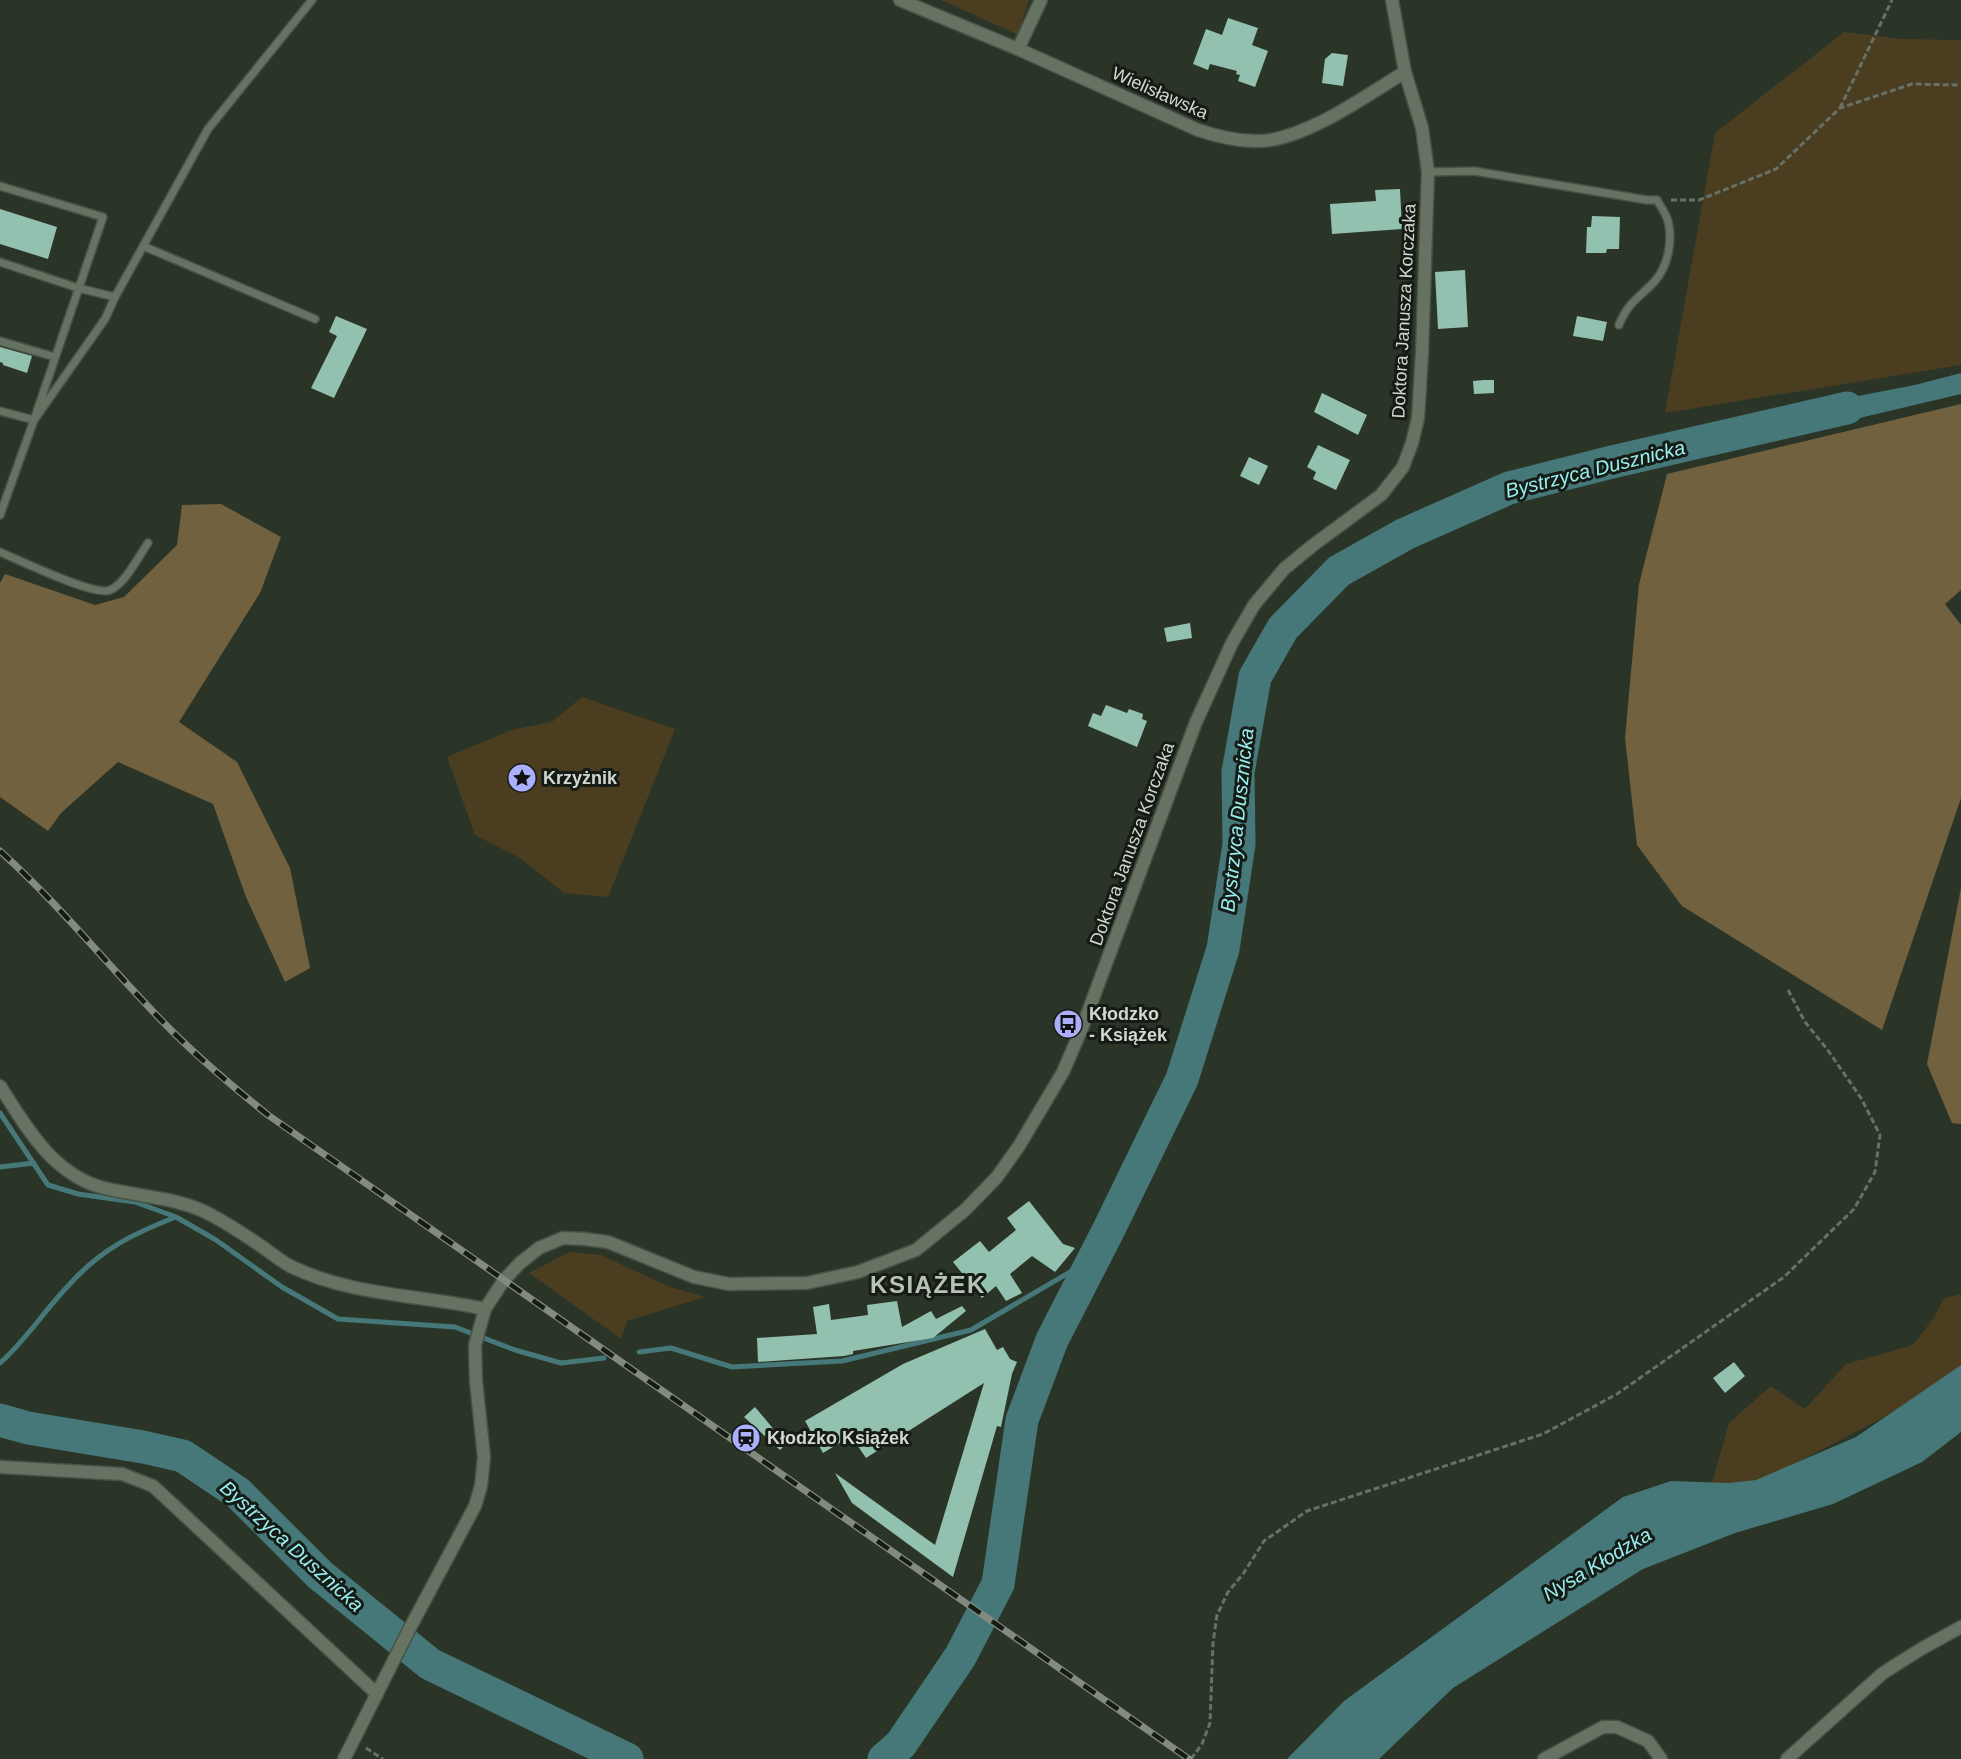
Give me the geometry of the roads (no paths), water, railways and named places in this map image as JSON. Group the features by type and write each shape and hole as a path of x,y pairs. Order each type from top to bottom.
{"street":[{"name":"Wielisławska","path":"900,0 1018,49 1198,130 1228,139 1262,141 1298,133 1405,72"},
{"path":"1018,49 1041,0"},
{"name":"Doktora Janusza Korczaka","path":"344,1759 389,1668 475,1506 481,1486 484,1457 476,1381 475,1345 485,1309 504,1280 520,1263 539,1248 563,1238 608,1242 694,1277 729,1284 807,1283 858,1272 916,1250 965,1210 992,1183 1013,1155 1063,1072 1094,1000 1196,722 1232,643 1254,605 1284,569 1381,495 1403,467 1412,443 1418,418 1426,278 1428,172 1422,128 1405,72 1392,0"},
{"path":"0,1086 27,1130 48,1155 72,1175 102,1188 175,1201 203,1211 252,1239 290,1265 329,1280 368,1291 485,1309"},
{"path":"0,1467 123,1473 153,1486 377,1694"},
{"path":"1788,1759 1883,1673 1921,1648 1961,1627"},
{"path":"1544,1759 1602,1727 1617,1727 1648,1741 1661,1759"}],"lane":[{"path":"34,420 105,319 208,129 312,0"},
{"path":"1428,172 1474,171 1657,200 1668,220 1670,242 1665,267 1655,282 1632,301 1619,325"},
{"path":"0,186 103,217 0,515"},
{"path":"143,246 315,319"},
{"path":"0,262 78,288 115,297"},
{"path":"0,341 55,357"},
{"path":"0,411 34,420"},
{"path":"0,552 90,589 108,591 119,584 148,543"}],"water":[{"path":"1961,373 1961,394 1796,433 1811,405 1915,385"},
{"name":"Nysa Kłodzka","path":"1961,1365 1961,1432 1922,1462 1833,1504 1735,1533 1643,1569 1453,1688 1379,1759 1287,1759 1344,1701 1623,1497 1671,1481 1728,1483 1756,1480 1856,1437"}],"waterway":[{"name":"Bystrzyca Dusznicka","path":"884,1759 901,1744 960,1657 998,1584 1022,1420 1052,1340 1182,1079 1223,949 1239,844 1238,772 1255,677 1283,628 1339,571 1405,534 1509,488 1847,408"},
{"path":"0,1113 48,1185 78,1194 135,1202 176,1217"},
{"path":"0,1167 34,1163"},
{"name":"Bystrzyca Dusznicka","path":"0,1363 92,1262 131,1237 176,1217 216,1240 282,1287 338,1319 455,1327 515,1350 561,1363 604,1358"},
{"name":"Bystrzyca Dusznicka","path":"639,1352 671,1348 732,1367 842,1361 971,1330 1094,1258"},
{"name":"Bystrzyca Dusznicka","path":"0,1420 28,1428 183,1456 238,1493 320,1575 430,1664 627,1759"}],"railway":[{"path":"0,851 43,892 177,1036 268,1115 1189,1759"}],"place":[{"name":"Krzyżnik","path":"522,778"},
{"name":"Kłodzko - Książek","path":"1068,1024"},
{"name":"Kłodzko Książek","path":"746,1438"}],"district":[{"name":"KSIĄŻEK","path":"928,1284"}]}
